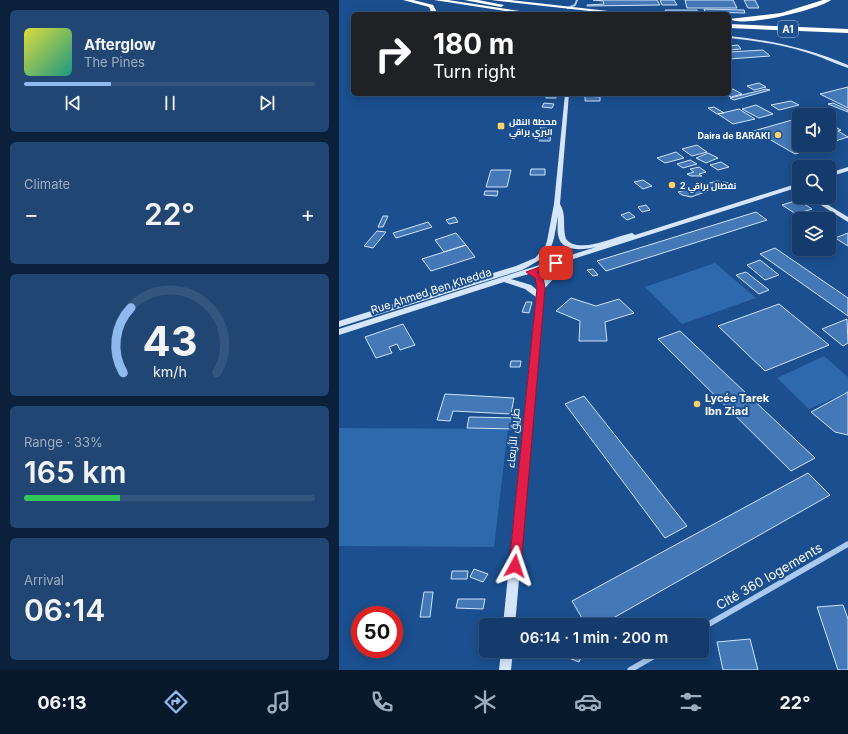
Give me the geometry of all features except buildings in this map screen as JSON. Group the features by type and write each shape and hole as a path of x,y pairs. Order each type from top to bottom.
{"highway":[{"path":"406,0 431,6 434,12"},
{"path":"437,0 523,12"},
{"path":"467,0 561,12"},
{"path":"494,0 611,12"},
{"path":"731,20 784,15 828,0"},
{"path":"731,20 848,25"},
{"name":"A1","path":"731,26 848,31"},
{"name":"A1","path":"731,31 848,35"}],"main road":[{"path":"731,37 766,41 799,48 848,67"},
{"path":"339,324 519,268 537,259 548,248 557,204 567,96"},
{"path":"836,173 848,169"},
{"name":"Rue Ahmed Ben Khedda","path":"339,332 792,189"},
{"path":"557,204 561,212 561,237 568,245 583,248 624,236 645,236"},
{"path":"822,204 848,220"},
{"path":"540,292 554,273 569,259"},
{"path":"519,268 531,272 539,277 540,292"},
{"path":"504,280 521,284 540,292"},
{"name":"طريق الأربعاء","path":"510,618 540,292"},
{"path":"505,670 506,658"}],"street":[{"path":"569,8 575,5 577,0"},
{"name":"Cité 360 logements","path":"709,624 848,544"},
{"path":"630,670 651,658"}],"shaded area":[{"path":"715,263 756,298 682,324 645,287"},
{"path":"824,356 848,377 848,392 809,409 777,378"},
{"path":"339,428 508,429 494,547 339,546"}],"place":[{"name":"محطة النقل البري براقي","path":"501,126"},
{"name":"Daira de BARAKI","path":"778,135"},
{"name":"نفطال براقي 2","path":"672,185"},
{"name":"Lycée Tarek Ibn Ziad","path":"697,404"}],"route":[{"path":"515,566 541,288 541,281 539,277 531,272 556,263"}]}
